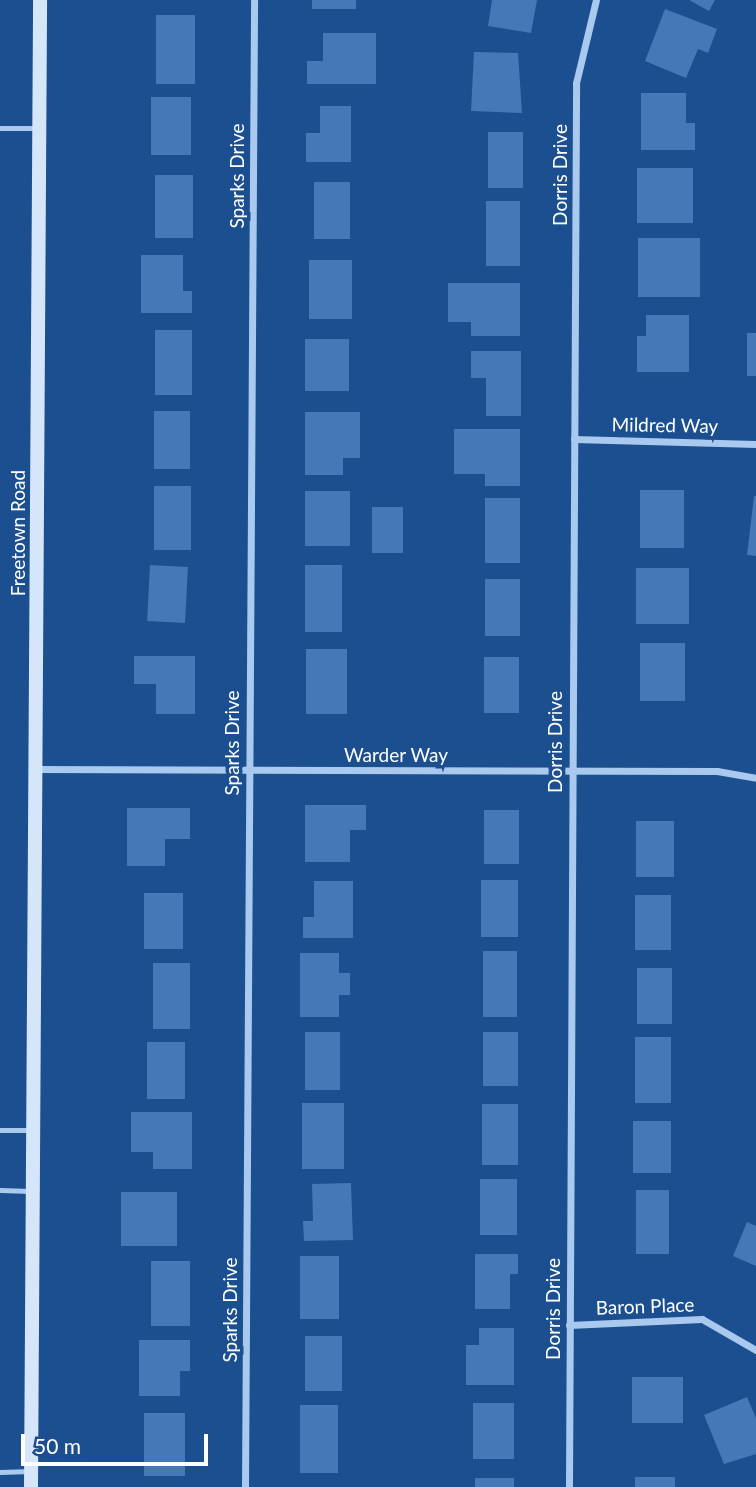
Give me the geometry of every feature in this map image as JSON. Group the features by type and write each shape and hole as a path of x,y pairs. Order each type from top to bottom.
{"street":[{"name":"Freetown Road","path":"31,1487 40,0"},
{"name":"Sparks Drive","path":"245,1487 254,0"},
{"name":"Dorris Drive","path":"569,1487 570,773 576,83 596,0"},
{"name":"Mildred Way","path":"574,439 756,444"},
{"name":"Warder Way","path":"36,769 570,773 718,771 756,778"},
{"name":"Baron Place","path":"569,1325 702,1319 756,1350"}],"lane":[{"path":"0,128 39,128"},
{"path":"0,1130 33,1130"},
{"path":"0,1190 33,1191"},
{"path":"0,1472 31,1471"}],"building":[{"path":"312,0 356,0 356,9 312,9"},
{"path":"492,0 537,0 531,33 488,26"},
{"path":"689,0 715,0 709,11"},
{"path":"665,9 717,29 708,53 698,49 686,78 645,61"},
{"path":"156,15 195,15 195,84 156,84"},
{"path":"323,33 376,33 376,84 307,84 307,61 323,61"},
{"path":"474,52 518,53 522,113 471,111"},
{"path":"641,93 686,93 686,123 695,123 695,150 641,150"},
{"path":"151,97 191,97 191,155 151,155"},
{"path":"320,106 351,106 351,162 306,162 306,133 320,133"},
{"path":"488,132 523,132 523,188 488,188"},
{"path":"637,168 693,168 693,223 637,223"},
{"path":"155,175 193,175 193,238 155,238"},
{"path":"314,182 350,182 350,239 314,239"},
{"path":"486,201 520,201 520,266 486,266"},
{"path":"638,238 700,238 700,297 638,297"},
{"path":"141,255 183,255 183,291 192,291 192,313 141,313"},
{"path":"309,260 352,260 352,319 309,319"},
{"path":"448,283 520,283 520,336 471,336 471,322 448,322"},
{"path":"646,315 689,315 689,372 637,372 637,336 646,336"},
{"path":"155,330 192,330 192,395 155,395"},
{"path":"747,333 756,333 756,376 747,376"},
{"path":"305,339 349,339 349,391 305,391"},
{"path":"471,351 521,351 521,416 486,416 486,378 471,378"},
{"path":"154,411 190,411 190,469 154,469"},
{"path":"305,412 360,412 360,458 343,458 343,475 305,475"},
{"path":"454,429 520,429 520,486 485,486 485,474 454,474"},
{"path":"154,486 191,486 191,550 154,550"},
{"path":"640,490 684,490 684,548 640,548"},
{"path":"305,491 350,491 350,546 305,546"},
{"path":"756,496 756,556 747,555"},
{"path":"485,498 520,498 520,563 485,563"},
{"path":"372,507 403,507 403,553 372,553"},
{"path":"150,565 188,567 185,623 147,621"},
{"path":"305,565 342,565 342,632 305,632"},
{"path":"636,568 689,568 689,624 636,624"},
{"path":"485,579 520,579 520,636 485,636"},
{"path":"640,643 685,643 685,701 640,701"},
{"path":"306,649 347,649 347,714 306,714"},
{"path":"134,656 195,656 195,714 156,714 156,684 134,684"},
{"path":"484,657 519,657 519,713 484,713"},
{"path":"305,805 366,805 366,830 350,830 350,862 305,862"},
{"path":"127,808 190,808 190,839 165,839 165,866 127,866"},
{"path":"484,810 519,810 519,864 484,864"},
{"path":"636,821 674,821 674,877 636,877"},
{"path":"481,880 518,880 518,937 481,937"},
{"path":"314,881 353,881 353,938 303,938 303,917 314,917"},
{"path":"144,893 183,893 183,949 144,949"},
{"path":"635,895 671,895 671,950 635,950"},
{"path":"483,951 517,951 517,1017 483,1017"},
{"path":"300,953 339,953 339,973 350,973 350,995 339,995 339,1017 300,1017"},
{"path":"153,963 190,963 190,1029 153,1029"},
{"path":"637,968 672,968 672,1024 637,1024"},
{"path":"305,1032 340,1032 340,1090 305,1090"},
{"path":"483,1032 518,1032 518,1086 483,1086"},
{"path":"635,1037 671,1037 671,1103 635,1103"},
{"path":"147,1042 185,1042 185,1099 147,1099"},
{"path":"302,1103 344,1103 344,1169 302,1169"},
{"path":"482,1104 518,1104 518,1165 482,1165"},
{"path":"131,1112 192,1112 192,1169 153,1169 153,1152 131,1152"},
{"path":"633,1121 671,1121 671,1173 633,1173"},
{"path":"480,1179 517,1179 517,1235 480,1235"},
{"path":"351,1183 353,1240 304,1241 303,1221 313,1221 312,1184"},
{"path":"636,1190 669,1190 669,1254 636,1254"},
{"path":"121,1192 177,1192 177,1246 121,1246"},
{"path":"747,1222 756,1226 756,1266 733,1256"},
{"path":"475,1254 518,1254 518,1274 510,1274 510,1309 475,1309"},
{"path":"300,1256 339,1256 339,1319 300,1319"},
{"path":"151,1261 190,1261 190,1326 151,1326"},
{"path":"479,1328 514,1328 514,1385 466,1385 466,1345 479,1345"},
{"path":"305,1336 342,1336 342,1391 305,1391"},
{"path":"139,1340 190,1340 190,1371 180,1371 180,1396 139,1396"},
{"path":"632,1377 683,1377 683,1423 632,1423"},
{"path":"747,1397 756,1418 756,1454 724,1464 704,1415"},
{"path":"473,1403 514,1403 514,1459 473,1459"},
{"path":"300,1405 338,1405 338,1473 300,1473"},
{"path":"144,1413 185,1413 185,1476 144,1476"},
{"path":"635,1477 675,1477 675,1487 635,1487"},
{"path":"475,1478 514,1478 514,1487 475,1487"}]}
